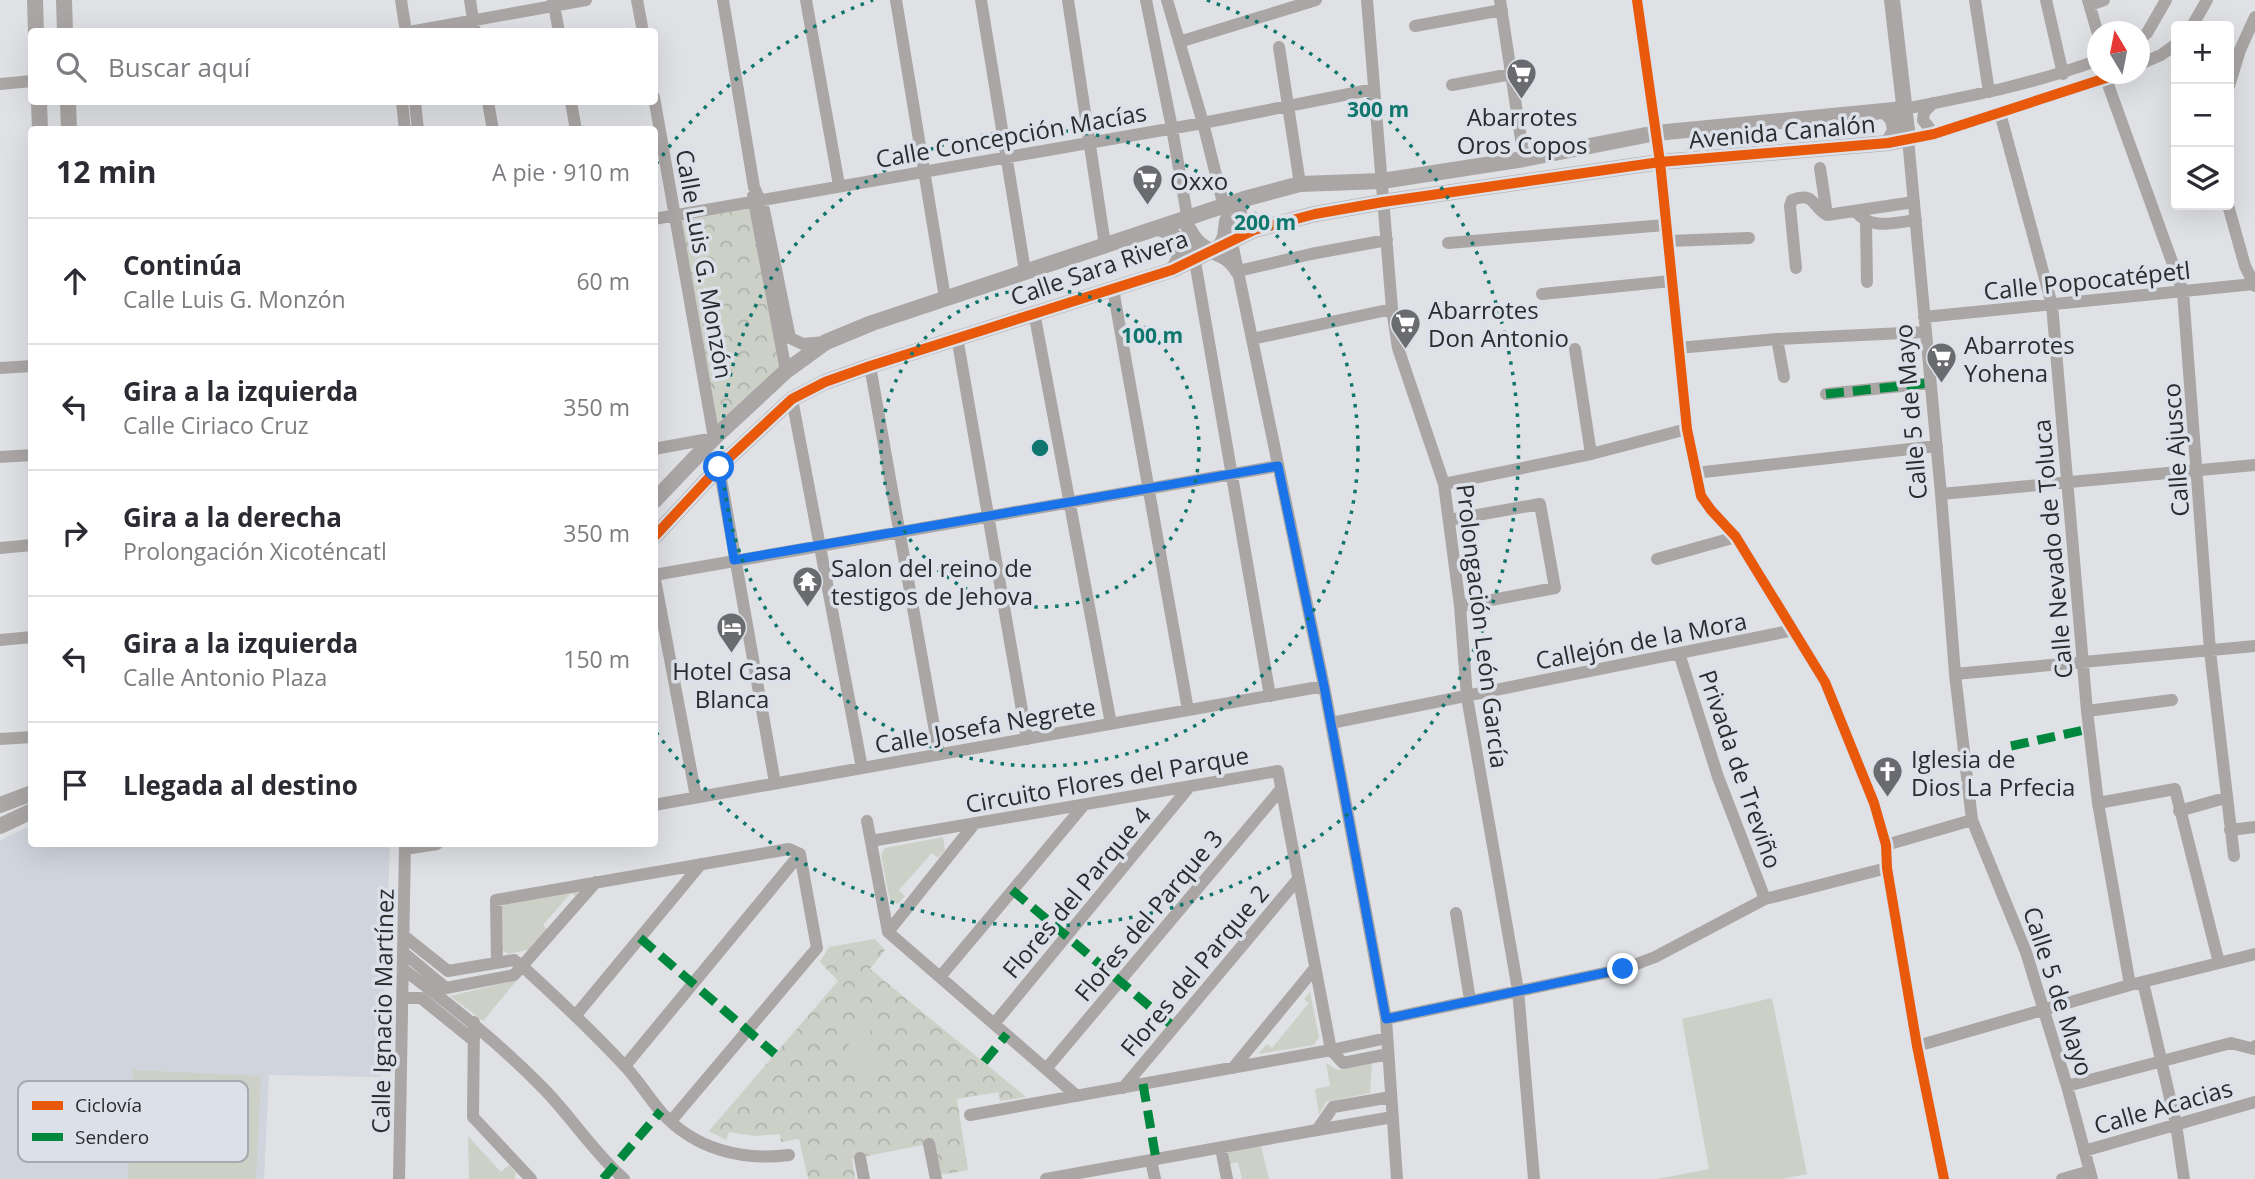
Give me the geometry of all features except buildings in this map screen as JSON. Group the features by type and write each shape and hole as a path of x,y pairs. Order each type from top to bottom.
{"street":[{"path":"35,0 36,28"},
{"path":"64,0 65,28"},
{"path":"401,0 405,28"},
{"path":"470,0 475,26"},
{"path":"428,28 475,26 554,3 586,0"},
{"path":"637,0 642,28"},
{"path":"723,0 786,370"},
{"path":"806,0 839,185"},
{"path":"896,0 945,298"},
{"path":"981,0 1025,271"},
{"path":"1068,0 1105,245"},
{"path":"1146,0 1172,128 1270,696"},
{"path":"1167,0 1226,213 1226,237 1221,246"},
{"path":"1179,42 1315,0"},
{"name":"Prolongación León García","path":"1367,0 1392,309 1398,348 1444,484 1460,606 1467,697 1518,990 1534,1179"},
{"path":"1637,0 1660,162 1687,429 1695,473 1701,496 1736,537 1825,682 1874,803 1886,845 1886,868 1917,1046 1944,1179"},
{"name":"Calle 5 de Mayo","path":"1892,0 1916,220 1955,674 1972,820 2026,952 2091,1175"},
{"path":"1975,0 1989,92"},
{"path":"2046,0 2063,74"},
{"path":"2094,21 2089,2 2104,0"},
{"path":"2150,28 2166,0"},
{"path":"2195,21 2207,0"},
{"path":"554,3 558,28"},
{"path":"1415,26 1501,5 1524,159"},
{"path":"2230,84 2240,50 2255,17"},
{"path":"1279,47 1300,184"},
{"path":"2150,59 2171,47"},
{"path":"1904,109 2063,74 2087,64"},
{"path":"1452,85 1511,74"},
{"path":"0,83 28,81"},
{"path":"1908,139 1934,134 2088,84"},
{"name":"Calle Ajusco","path":"2115,84 2183,292 2210,651 2225,798 2234,856"},
{"name":"Calle Concepción Macías","path":"658,218 1203,123 1374,89"},
{"path":"1933,103 1924,112 1923,120 1934,134"},
{"path":"39,105 40,126"},
{"path":"68,105 69,126"},
{"path":"402,105 405,126"},
{"path":"415,105 418,126"},
{"path":"489,105 492,126"},
{"path":"572,105 575,126"},
{"name":"Calle Luis G. Monzón","path":"655,105 713,438"},
{"name":"Avenida Canalón","path":"1656,133 1904,109"},
{"path":"1885,111 1893,119 1895,131 1888,144"},
{"name":"Calle Nevado de Toluca","path":"2000,113 2052,305 2082,663 2098,803 2136,984 2162,1061 2176,1124 2184,1179"},
{"name":"Calle Sara Rivera","path":"658,497 713,438 786,370 826,342 848,332 1159,228 1188,224 1226,213 1244,199 1300,184 1382,181 1524,159 1656,133"},
{"name":"Avenida Canalón","path":"1660,162 1888,144 1908,139"},
{"name":"Calle Sara Rivera","path":"658,533 719,467 792,399 870,366 1172,270 1254,230 1315,214 1660,162"},
{"path":"1820,168 1827,215"},
{"path":"1796,268 1790,206 1792,200 1806,197 1813,200 1821,212 1827,215 1914,202"},
{"path":"1244,199 1238,210 1240,220 1246,228 1254,230"},
{"path":"756,200 764,210 790,338 803,344 826,342"},
{"path":"2229,210 2245,267 2255,285"},
{"path":"1856,212 1866,222 1874,224 1916,220"},
{"path":"1866,222 1867,282"},
{"path":"1188,224 1199,245 1221,246"},
{"path":"1448,243 1665,225"},
{"path":"1159,228 1174,235 1179,245 1180,257 1172,270"},
{"path":"1668,241 1749,238"},
{"path":"1238,271 1387,240"},
{"path":"1221,246 1238,271"},
{"path":"1221,246 1238,271 1331,723 1386,1019 1397,1179"},
{"path":"1542,294 1671,281"},
{"name":"Calle Popocatépetl","path":"1924,317 2255,285"},
{"path":"1113,289 1188,710"},
{"path":"1252,339 1392,309"},
{"path":"1034,312 1111,724"},
{"path":"1678,348 1777,339 1926,332"},
{"path":"957,337 1027,739"},
{"path":"1777,339 1784,377"},
{"path":"1574,349 1591,454"},
{"path":"0,368 28,366"},
{"path":"870,366 939,754"},
{"path":"1826,394 1930,383"},
{"path":"792,399 862,768"},
{"path":"1444,484 1591,454 1687,429"},
{"path":"658,448 713,438"},
{"path":"1695,473 1937,446"},
{"path":"0,457 28,455"},
{"path":"1941,494 2255,465"},
{"path":"658,574 1278,466"},
{"path":"719,467 775,783"},
{"path":"1449,520 1540,504 1555,589 1460,606"},
{"path":"1657,559 1736,537"},
{"path":"0,548 28,545"},
{"path":"658,591 696,797"},
{"name":"Callejón de la Mora","path":"1331,723 1794,630"},
{"path":"0,639 28,637"},
{"path":"1955,674 2255,646"},
{"name":"Privada de Treviño","path":"1679,653 1718,777 1765,899"},
{"name":"Calle Josefa Negrete","path":"658,804 1324,686"},
{"path":"2087,711 2172,700"},
{"path":"0,739 28,737"},
{"name":"Circuito Flores del Parque","path":"871,841 1278,771 1331,1050"},
{"name":"Flores del Parque 4","path":"995,1024 1191,786"},
{"name":"Flores del Parque 3","path":"1046,1069 1281,789"},
{"path":"2098,803 2175,789 2219,963"},
{"path":"0,805 28,794"},
{"path":"2179,811 2225,798"},
{"path":"940,977 1084,805"},
{"path":"0,826 28,813"},
{"path":"1886,845 1972,820"},
{"path":"867,821 888,932 1077,1096"},
{"path":"888,932 975,823"},
{"path":"2230,831 2255,827"},
{"name":"Calle Ignacio Martínez","path":"400,1179 405,847"},
{"path":"497,963 496,900 789,849 800,854"},
{"path":"625,1066 800,854"},
{"path":"671,1121 817,948 800,854"},
{"path":"576,1016 701,864"},
{"path":"1386,1019 1634,965 1655,957 1765,899 1886,868"},
{"name":"Flores del Parque 2","path":"1123,1088 1298,879"},
{"path":"404,953 446,988 514,975 596,882"},
{"path":"1456,913 1470,1000"},
{"path":"404,936 448,971 514,960 576,1016 625,1066 671,1121 691,1138 730,1154 760,1157 789,1155"},
{"path":"1917,1046 2136,984 2255,954"},
{"path":"1233,1068 1315,968"},
{"path":"403,969 474,1022 543,1087 600,1157 624,1179"},
{"path":"403,998 421,998 473,1040"},
{"path":"474,1022 473,1116 528,1178"},
{"path":"970,1115 1387,1038"},
{"path":"2067,1086 2231,1042 2255,1047"},
{"path":"1331,1050 1343,1063 1388,1054"},
{"path":"1317,1130 1333,1107 1391,1097"},
{"name":"Calle Acacias","path":"2084,1151 2255,1102"},
{"path":"1046,1179 1082,1176 1151,1160 1393,1117"},
{"path":"929,1144 936,1179"},
{"path":"1221,1148 1227,1179"},
{"path":"860,1157 864,1179"},
{"path":"1151,1160 1155,1179"},
{"path":"2062,1179 2091,1175"}],"shaded area":[{"path":"28,827 28,847 390,847 381,1077 269,1075 264,1179 0,1179 0,841"}],"green space":[{"path":"753,201 783,369 716,433 676,216"},
{"path":"943,837 945,850 938,858 932,853 899,890 905,896 898,904 890,901 881,855 885,848"},
{"path":"578,891 577,897 571,893 543,925 548,930 532,949 508,954 503,950 502,904"},
{"path":"875,939 885,950 870,969 1026,1097 1000,1101 998,1092 957,1099 968,1170 939,1175 933,1143 852,1159 855,1179 808,1179 799,1139 781,1142 780,1134 755,1136 729,1132 726,1140 709,1131 838,981 820,962 829,947"},
{"path":"517,980 483,1021 450,996"},
{"path":"1310,992 1319,1037 1314,1045 1258,1054 1267,1044 1272,1048 1309,1003 1304,999"},
{"path":"1772,998 1807,1174 1781,1179 1657,1179 1709,1169 1682,1019"},
{"path":"869,1025 878,1074 855,1079 846,1029"},
{"path":"1326,1063 1338,1070 1372,1063 1370,1093 1326,1102 1319,1115 1315,1089 1330,1086"},
{"path":"133,1070 261,1076 256,1179 128,1179 129,1162 248,1162 248,1081 132,1081"},
{"path":"468,1136 501,1172 509,1165 516,1173 515,1179 469,1179"},
{"path":"1261,1146 1269,1179 1242,1179 1238,1162 1230,1164 1228,1151"}],"marked path":[{"path":"1826,394 1930,383"},
{"path":"2011,746 2089,729"},
{"path":"1012,890 1174,1027"},
{"path":"640,938 775,1054"},
{"path":"984,1062 1007,1034"},
{"path":"1143,1084 1156,1159"},
{"path":"603,1179 661,1111"}],"cycle path":[{"path":"1637,0 1660,162 1687,429 1701,496 1736,537 1825,682 1874,803 1886,845 1887,868 1917,1046 1944,1179"},
{"path":"658,533 719,467 792,399 825,382 1172,270 1254,230 1315,214 1383,202 1660,162 1888,143 1934,134 2087,84"}],"place":[{"name":"Abarrotes Oros Copos","path":"1522,101"},
{"name":"Oxxo","path":"1147,207"},
{"name":"Abarrotes Don Antonio","path":"1405,350"},
{"name":"Abarrotes Yohena","path":"1941,385"},
{"name":"Salon del reino de testigos de Jehova","path":"808,608"},
{"name":"Hotel Casa Blanca","path":"732,655"},
{"name":"Iglesia de Dios La Prfecia","path":"1888,799"}],"route":[{"path":"719,467 734,560 1278,466 1324,686 1386,1019 1623,969"}]}
